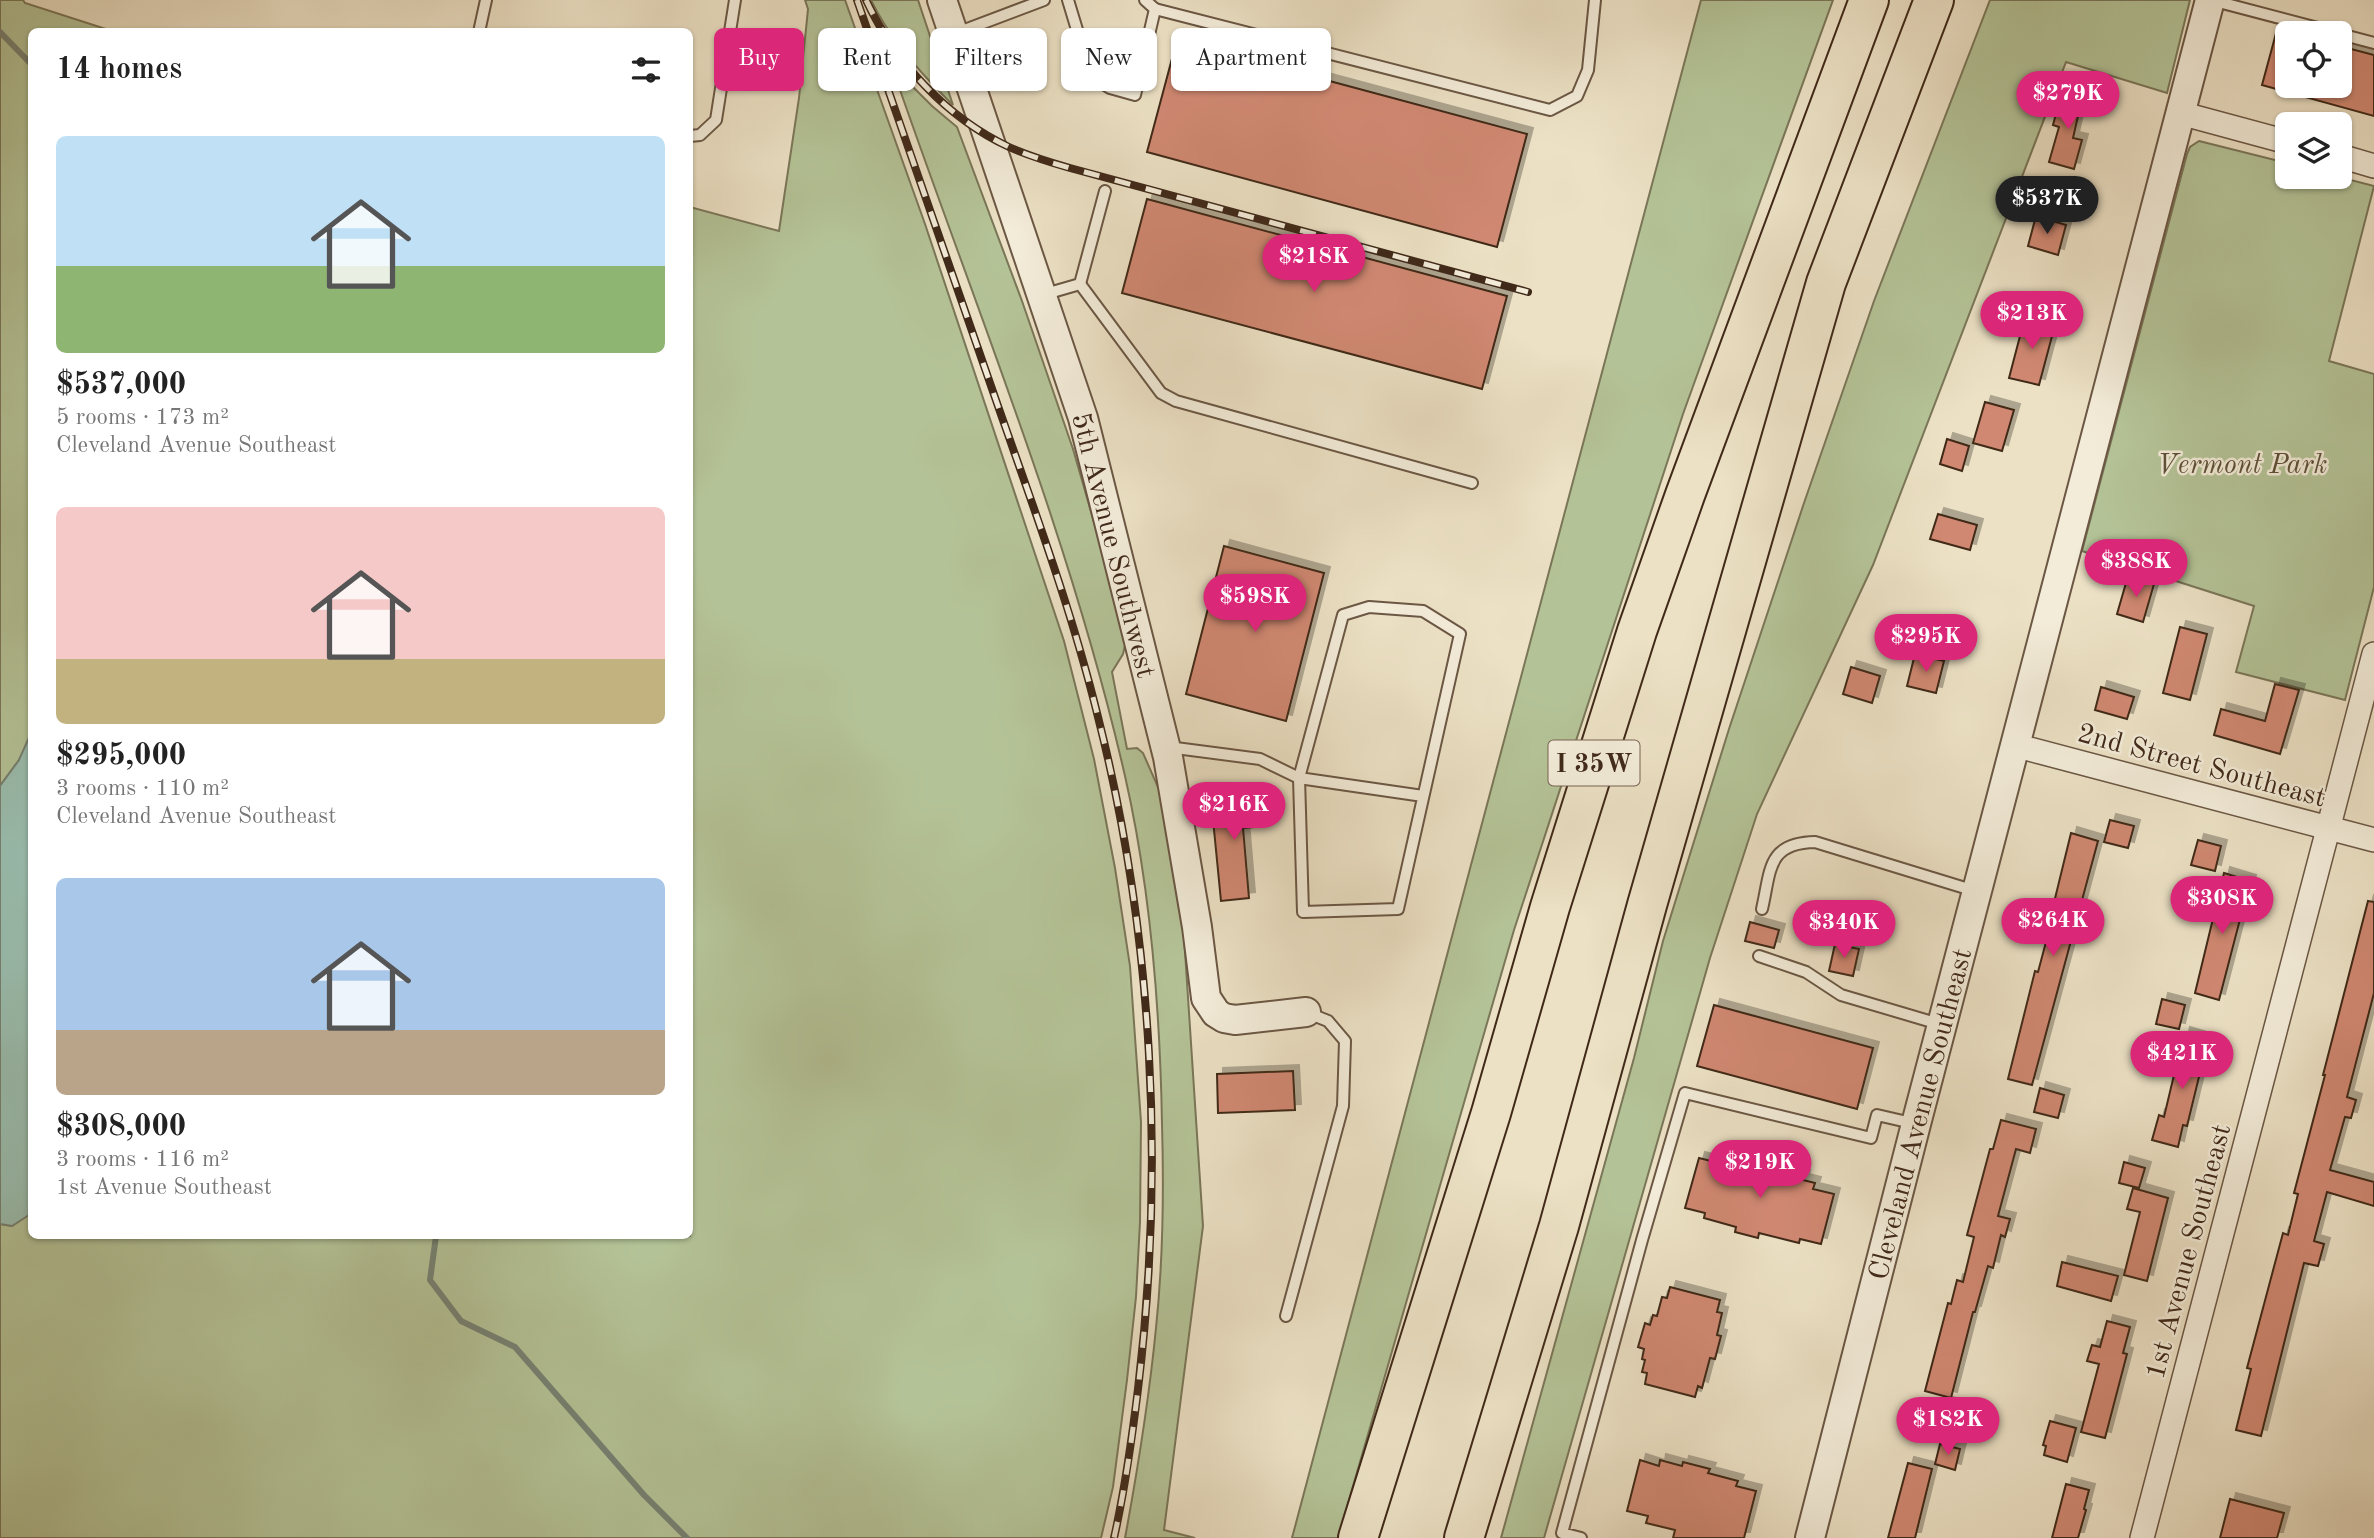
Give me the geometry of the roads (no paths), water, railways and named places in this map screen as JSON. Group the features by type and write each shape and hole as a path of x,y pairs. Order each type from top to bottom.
{"highway":[{"name":"I 35W","path":"1358,1538 1487,1127 1577,819 1637,631 1869,0"},
{"name":"I 35W","path":"1464,1538 1559,1226 1647,905 1826,283 1934,0"}],"street":[{"name":"5th Avenue Southwest","path":"942,0 952,28"},
{"name":"Cleveland Avenue Southeast","path":"1810,1538 2014,745 2211,0"},
{"name":"5th Avenue Southwest","path":"973,91 1083,418 1166,747 1197,927 1203,984 1211,1008 1224,1018 1240,1020 1306,1012"},
{"path":"2180,113 2275,139"},
{"path":"2352,160 2374,166"},
{"name":"1st Avenue Southeast","path":"2142,1538 2374,654"},
{"name":"2nd Street Southeast","path":"2014,745 2374,841"}],"lane":[{"path":"480,28 486,0"},
{"path":"693,136 700,135 716,120 735,0"},
{"path":"970,28 1044,0"},
{"path":"1068,0 1091,76 1110,88 1135,95 1155,9"},
{"path":"1145,0 1155,9 1550,110 1577,96 1588,70 1595,0"},
{"path":"2211,0 2289,21"},
{"path":"2352,38 2374,43"},
{"path":"1080,284 1105,191"},
{"path":"1042,295 1080,284"},
{"path":"1080,284 1161,393 1176,401 1472,483"},
{"path":"1369,607 1423,611 1460,634 1398,909 1303,912 1299,778 1343,615 1369,607"},
{"path":"1166,747 1260,759 1299,778 1423,796"},
{"path":"1762,909 1772,869 1780,850 1795,842 1815,842 1976,891"},
{"path":"1759,956 1806,972 1841,995 1942,1025"},
{"path":"1286,1316 1343,1106 1345,1041 1328,1021 1306,1012"},
{"path":"1581,1538 1562,1533 1685,1093 1871,1138 1877,1115 1916,1124"}],"waterway":[{"path":"0,32 28,61"},
{"path":"436,1239 430,1280 461,1321 515,1347 644,1495 687,1538"}],"railway":[{"path":"857,0 1064,599 1098,717 1117,799 1131,882 1149,1051 1151,1220 1138,1389 1114,1538"},
{"path":"866,0 892,45 925,86 965,121 1009,147 1070,168 1528,292"}],"park label":[{"name":"Vermont Park","path":"2242,463"}]}
